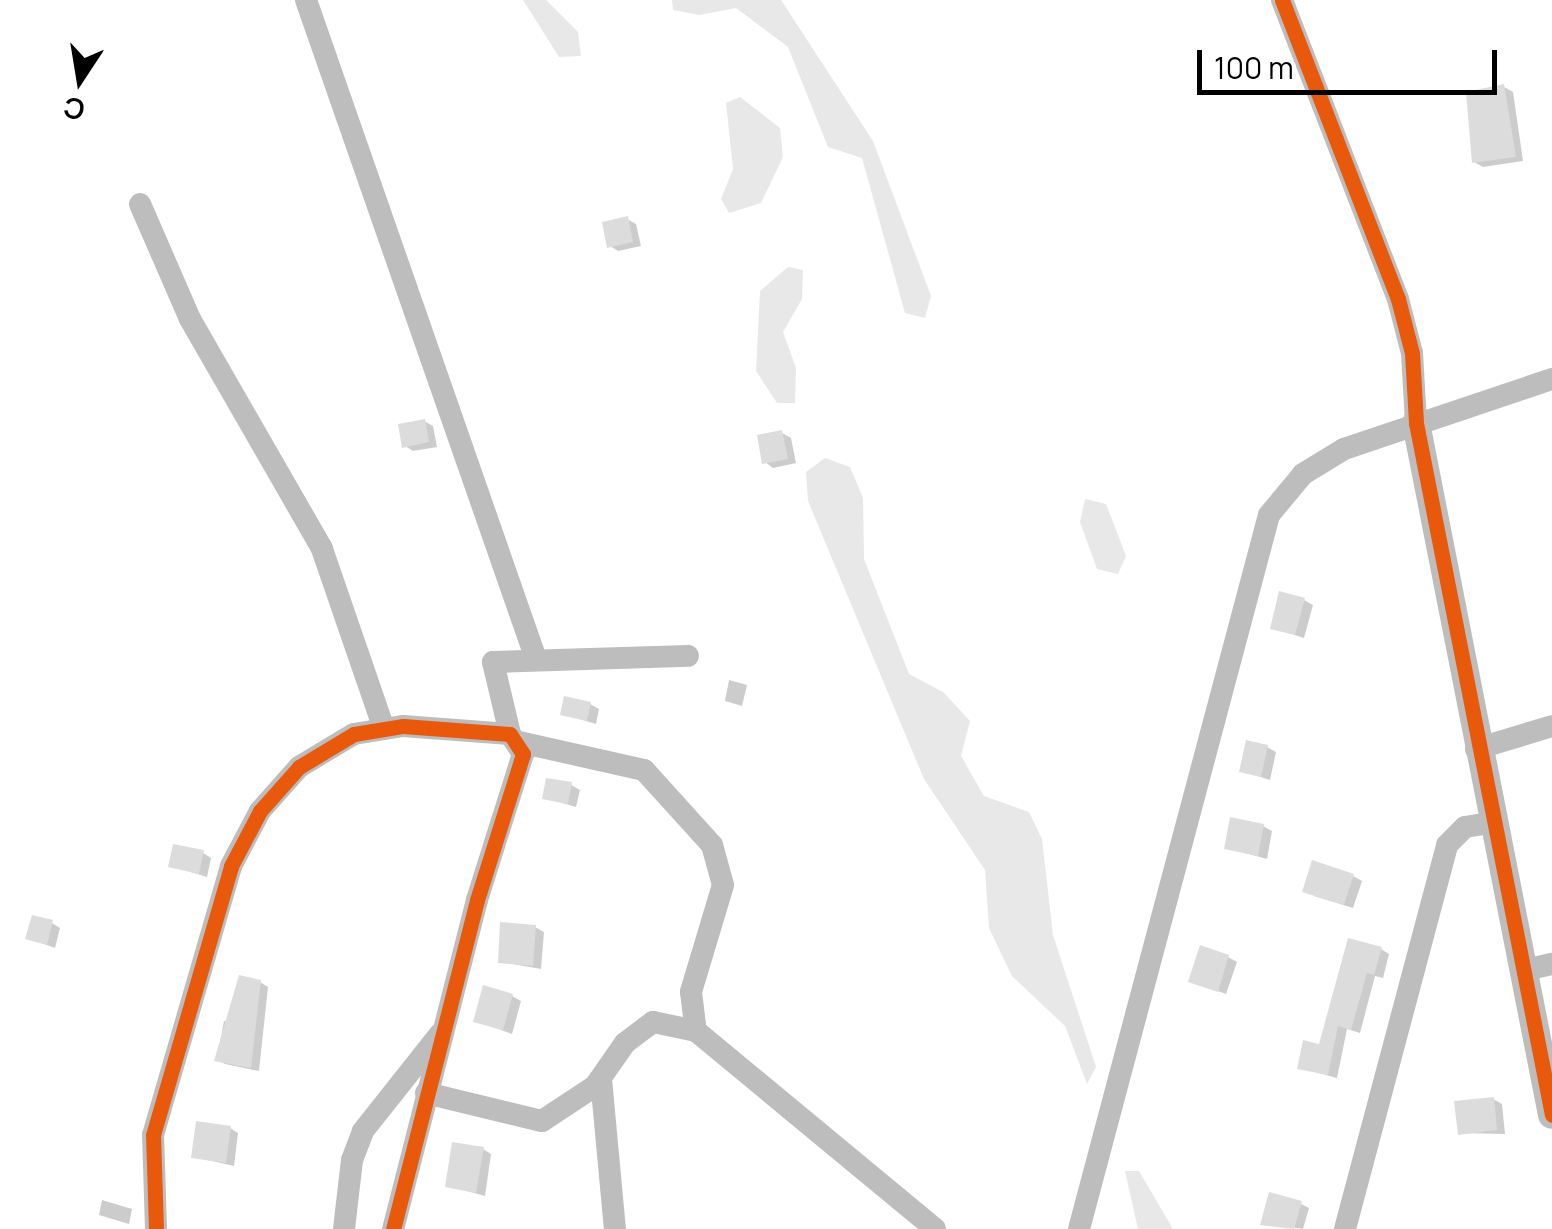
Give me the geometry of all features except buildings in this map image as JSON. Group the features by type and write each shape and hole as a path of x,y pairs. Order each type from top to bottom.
{"street":[{"path":"306,0 536,659"},
{"path":"1282,0 1398,299 1412,353 1416,422 1476,749 1552,1115"},
{"path":"140,204 190,319 322,548 384,729"},
{"path":"1079,1229 1268,516 1303,474 1344,450 1416,422 1552,379"},
{"path":"393,1229 426,1094 522,754 493,662 688,656"},
{"path":"1476,749 1552,726"},
{"path":"156,1229 153,1135 231,866 260,811 299,767 354,734 384,729 515,738 644,770 712,845 723,885 691,992 696,1031"},
{"path":"1345,1229 1447,846 1465,827 1491,823"},
{"path":"1520,970 1552,964"},
{"path":"426,1094 542,1121 601,1079 624,1043 653,1022 696,1031 927,1223"},
{"path":"344,1229 352,1160 364,1132 445,1028"},
{"path":"405,1076 420,1119"},
{"path":"601,1079 615,1229"}],"shaded area":[{"path":"523,0 546,0 578,32 581,56 559,57"},
{"path":"672,0 781,0 873,141 931,296 925,318 905,313 862,158 828,147 788,47 736,8 699,15 673,10"},
{"path":"740,97 780,128 783,157 761,203 729,213 721,199 733,169 726,103"},
{"path":"788,267 803,270 802,299 783,332 796,368 795,403 777,403 756,371 760,291"},
{"path":"825,458 850,467 863,498 864,559 909,674 943,692 970,721 961,756 984,796 1029,812 1042,839 1053,935 1096,1067 1087,1084 1065,1026 1012,976 989,928 985,870 924,779 808,501 806,472"},
{"path":"1085,499 1106,504 1126,556 1118,574 1097,569 1080,522"},
{"path":"1125,1171 1139,1171 1173,1229 1138,1229"}],"cycle path":[{"path":"1282,0 1398,299 1412,353 1416,423 1552,1115"},
{"path":"156,1229 153,1135 231,866 260,811 299,767 354,734 403,726 510,734 523,754 477,900 393,1229"}]}
